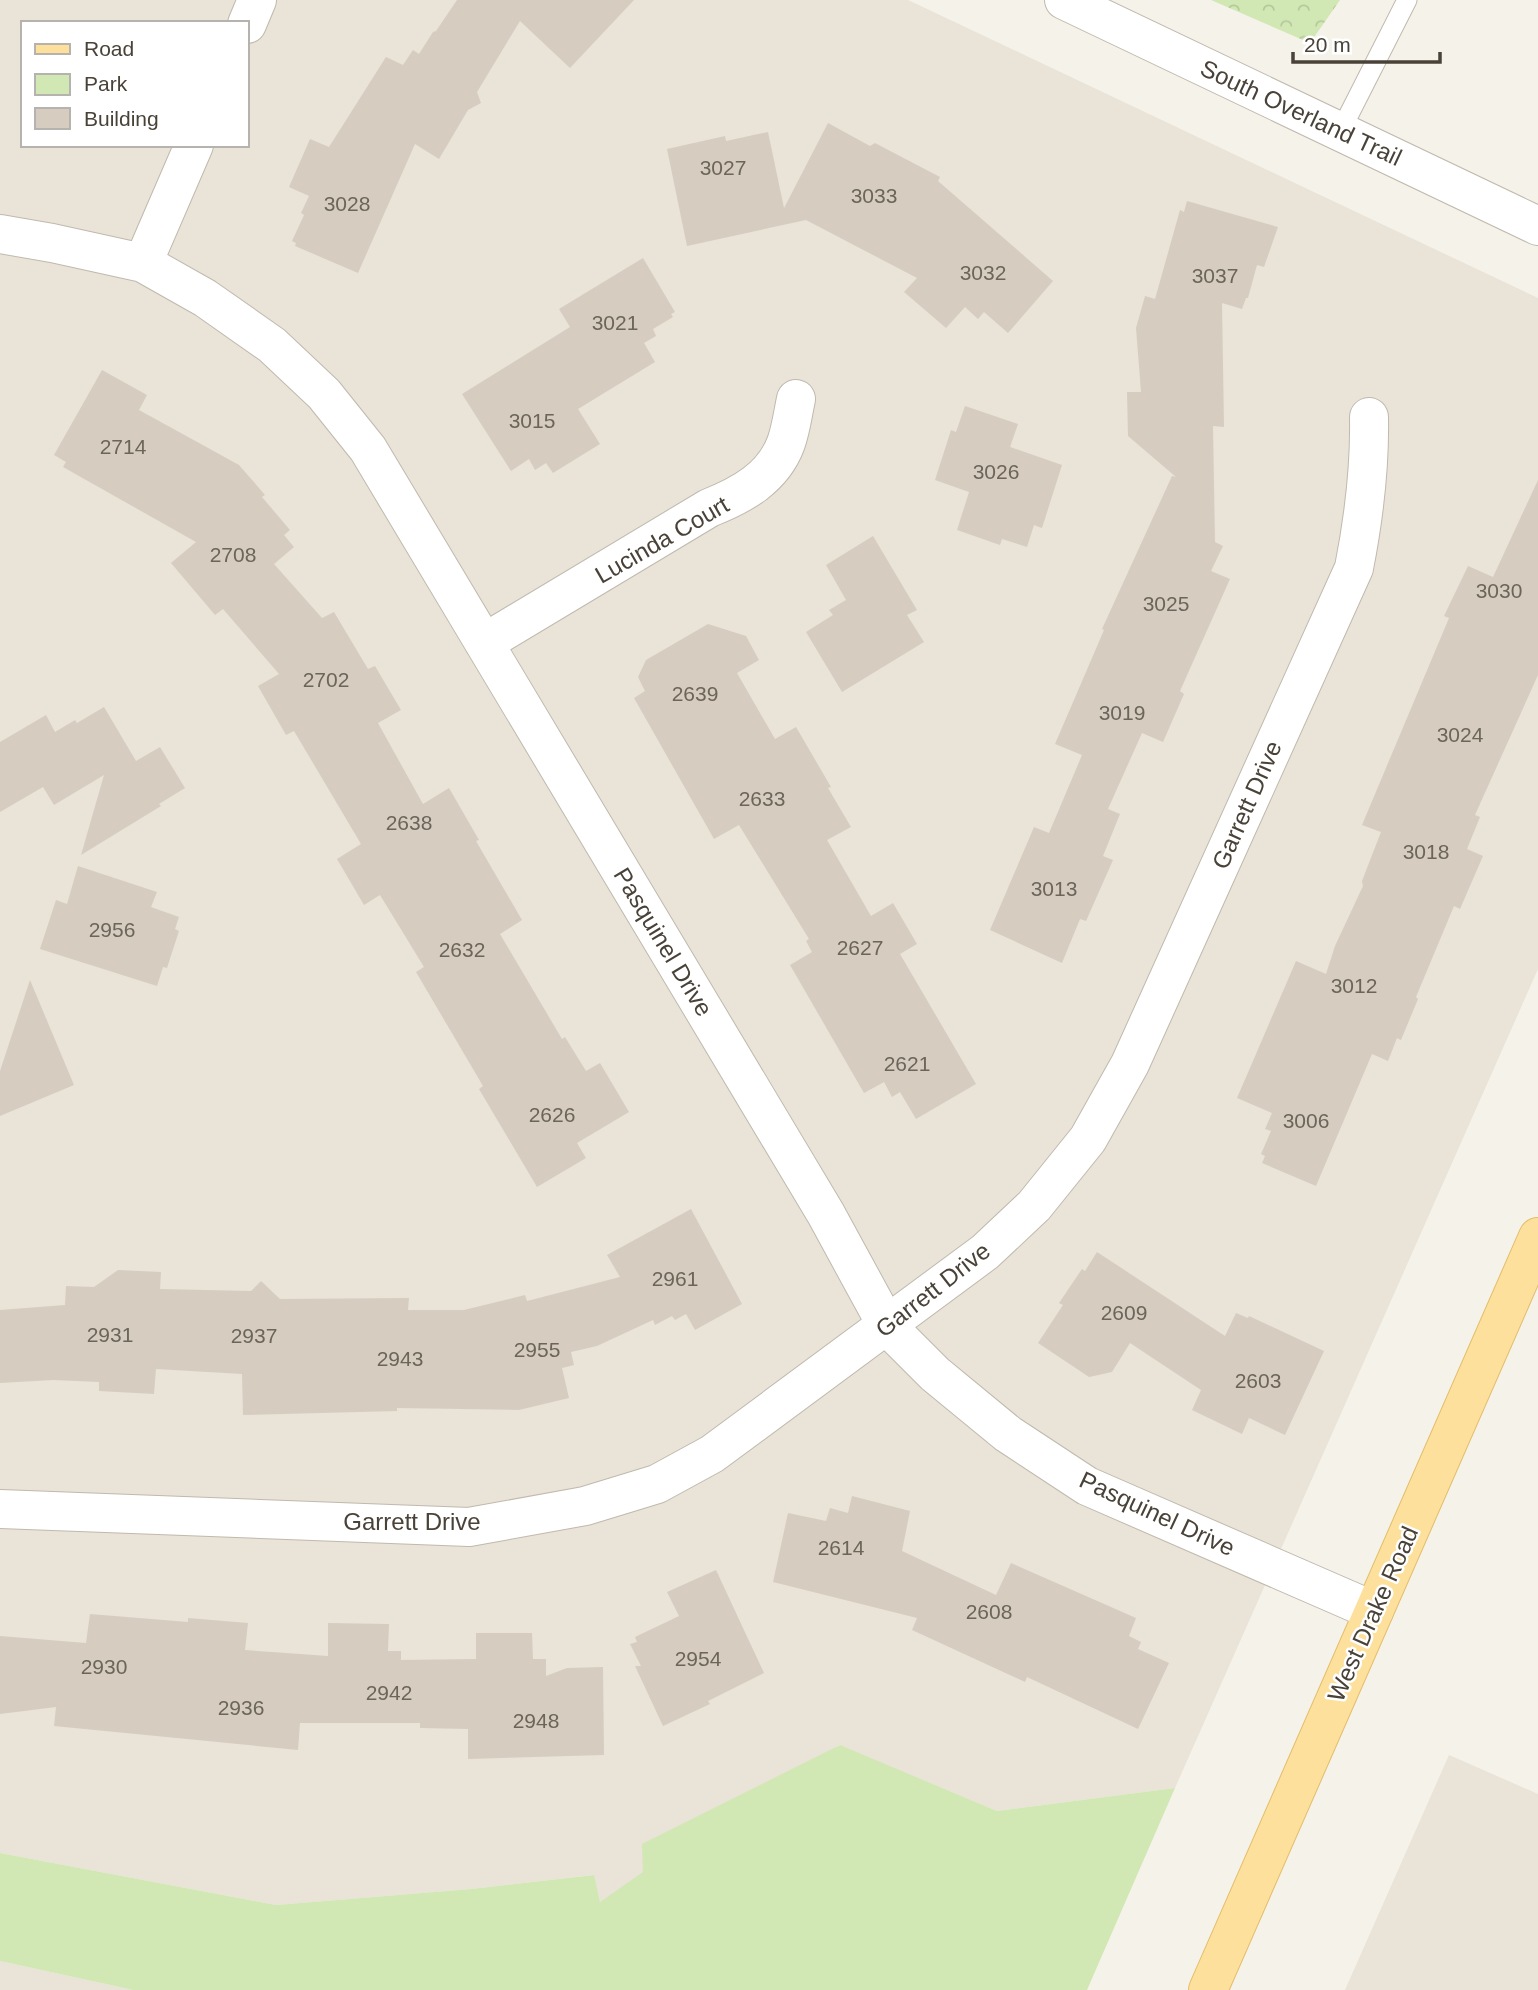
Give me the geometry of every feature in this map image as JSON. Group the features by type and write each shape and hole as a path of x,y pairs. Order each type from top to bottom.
{"main road":[{"name":"West Drake Road","path":"1208,1990 1538,1237"}],"street":[{"path":"248,22 257,0"},
{"name":"South Overland Trail","path":"1064,0 1538,226"},
{"path":"143,263 193,147"},
{"name":"Pasquinel Drive","path":"0,234 143,263 205,298 272,345 324,394 368,449 826,1214 887,1326 935,1374 1008,1434 1087,1486 1374,1611"},
{"name":"Lucinda Court","path":"484,643 709,508 741,495 768,473 786,443 796,399"},
{"name":"Garrett Drive","path":"0,1509 469,1527 585,1506 657,1484 712,1454 985,1252 1034,1206 1088,1139 1130,1064 1354,568 1365,515 1370,450 1369,417"}],"lane":[{"path":"1340,132 1407,0"}],"shaded area":[{"path":"0,0 908,0 1538,298 1538,969 1175,1788 997,1811 839,1745 600,1902 593,1875 471,1889 276,1905 0,1853"},
{"path":"1449,1755 1538,1794 1538,1990 1345,1990"},
{"path":"0,1961 133,1990 0,1990"}],"green space":[{"path":"1211,0 1340,0 1310,43"},
{"path":"840,1745 997,1811 1175,1788 1087,1990 133,1990 0,1961 0,1853 276,1905 471,1889 594,1875 600,1902 643,1872 642,1844"}],"building":[{"path":"457,0 634,0 570,68 520,21 477,92 481,103 468,110 439,159 415,144 358,273 295,246 296,243 292,241 309,196 289,187 310,139 329,147 386,57 403,65 413,50 419,54"},
{"path":"828,123 870,146 875,143 940,177 938,181 1053,281 1008,333 984,312 978,319 965,307 946,328 904,292 917,278 806,220 687,246 667,149 725,136 726,141 768,132 784,208"},
{"path":"1187,201 1278,227 1264,267 1257,265 1248,298 1242,309 1222,303 1224,427 1213,426 1215,542 1223,546 1211,571 1230,579 1180,691 1184,694 1163,742 1142,733 1108,809 1120,814 1103,856 1113,860 1086,921 1080,919 1062,963 990,930 1034,827 1049,833 1082,755 1055,744 1104,630 1102,629 1172,476 1176,477 1128,436 1127,392 1141,392 1136,328 1145,296 1155,299 1180,210 1184,212"},
{"path":"643,258 675,312 671,314 673,317 653,329 656,336 644,343 655,362 578,409 600,444 553,473 546,463 535,470 529,459 511,471 462,394 570,327 559,309"},
{"path":"102,370 147,395 139,410 239,465 290,530 284,535 294,547 274,564 322,618 334,612 368,669 375,666 401,710 378,723 423,804 449,788 522,920 500,934 562,1039 565,1037 586,1071 600,1063 629,1112 577,1143 586,1158 537,1187 479,1089 483,1086 416,972 424,967 380,895 364,905 337,859 361,844 294,731 286,735 258,686 279,674 223,609 215,615 171,563 196,542 63,467 66,462 54,455"},
{"path":"965,406 1018,424 1010,447 1062,465 1042,528 1034,525 1027,547 1002,539 1000,545 957,530 969,492 935,480 951,430 956,432"},
{"path":"1538,480 1538,675 1475,815 1480,817 1467,849 1483,856 1460,909 1454,906 1401,1040 1397,1038 1388,1061 1372,1054 1316,1186 1262,1163 1265,1156 1261,1154 1271,1131 1265,1129 1272,1113 1237,1098 1296,961 1326,974 1335,946 1363,886 1362,881 1381,832 1362,825 1449,618 1444,616 1468,566 1493,577"},
{"path":"873,536 917,610 907,615 924,642 842,692 806,632 833,615 829,610 846,600 826,565"},
{"path":"708,624 746,636 759,660 737,673 775,739 796,727 831,787 828,788 851,827 827,840 871,916 893,903 917,944 900,954 976,1084 916,1119 900,1092 892,1097 884,1082 864,1093 790,965 812,952 806,941 809,939 739,825 714,839 634,698 645,691 638,677 646,660"},
{"path":"104,707 136,761 160,747 185,788 159,804 161,806 81,855 104,775 54,805 43,787 0,812 0,742 46,715 55,732"},
{"path":"78,866 157,892 151,907 179,917 175,929 179,931 167,968 163,967 157,986 40,949 56,900 67,904"},
{"path":"30,980 74,1085 0,1116 0,1071"},
{"path":"691,1209 742,1304 695,1330 686,1314 675,1320 672,1316 655,1325 653,1320 597,1346 571,1352 574,1365 562,1368 569,1398 519,1410 397,1408 397,1411 243,1415 242,1374 156,1369 154,1394 99,1391 99,1382 53,1380 0,1383 0,1310 65,1305 66,1286 94,1287 118,1270 161,1272 160,1289 251,1291 261,1281 280,1299 409,1298 408,1310 464,1310 525,1295 527,1301 620,1277 607,1255"},
{"path":"1097,1252 1225,1336 1236,1313 1248,1318 1249,1316 1324,1351 1285,1435 1249,1418 1242,1434 1192,1410 1201,1390 1130,1343 1112,1372 1089,1377 1038,1343 1063,1305 1059,1303"},
{"path":"852,1496 910,1511 902,1551 996,1595 1011,1563 1136,1618 1129,1636 1141,1642 1138,1649 1169,1663 1138,1729 1027,1677 1025,1682 912,1630 917,1618 773,1582 788,1513 826,1521 830,1508 848,1513"},
{"path":"716,1570 764,1673 708,1701 710,1704 663,1726 635,1666 641,1666 630,1644 637,1642 635,1637 679,1616 667,1592"},
{"path":"90,1614 188,1622 188,1618 248,1623 245,1650 328,1656 328,1623 389,1624 388,1651 401,1651 401,1660 476,1659 476,1633 532,1633 533,1659 546,1659 546,1676 567,1668 603,1667 604,1755 468,1759 468,1729 420,1728 420,1723 300,1723 298,1750 54,1726 56,1707 0,1714 0,1636 86,1643"}]}
